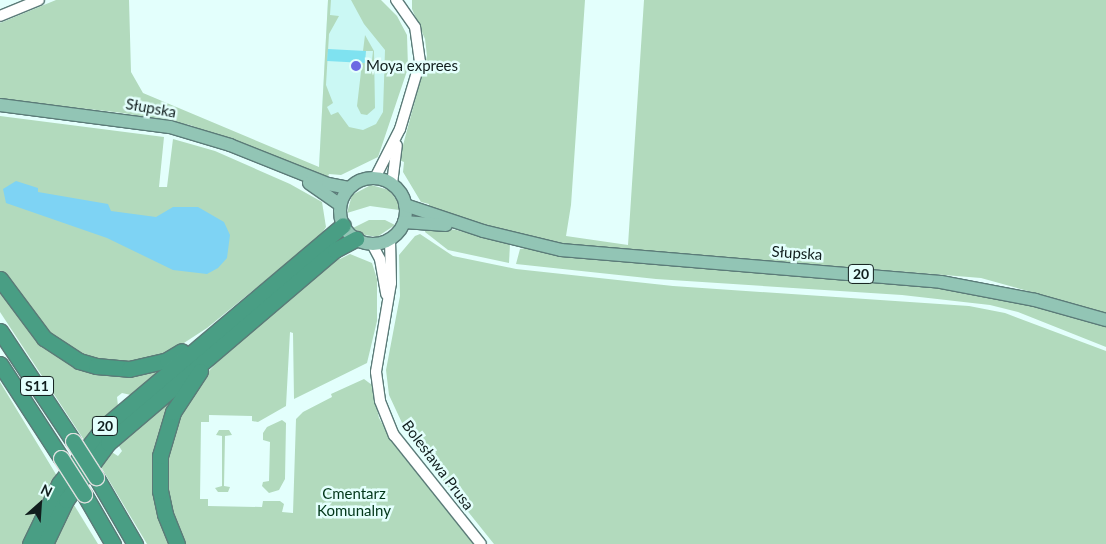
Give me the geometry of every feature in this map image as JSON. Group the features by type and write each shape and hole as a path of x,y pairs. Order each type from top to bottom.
{"highway":[{"name":"20","path":"30,544 59,484 90,442 211,334 331,238 343,225"},
{"path":"45,544 66,500 108,442 335,250 356,239"},
{"path":"0,279 44,338 63,353 96,366 115,369 147,366 167,360 211,334"},
{"name":"S11","path":"0,331 96,477 135,544"},
{"path":"177,544 165,514 160,491 163,441 178,402 214,354"},
{"name":"S11","path":"0,364 84,494 113,544"}],"main road":[{"name":"Słupska","path":"0,105 170,127 230,145 290,171 336,187 349,188"},
{"name":"Słupska","path":"290,171 340,205"},
{"path":"376,178 392,184 405,205 404,222 390,239 372,244 356,239 343,225 340,205 349,188 362,179 376,178"},
{"name":"Słupska","path":"405,205 482,230 578,252 951,283 1035,300 1106,320"},
{"name":"Słupska","path":"404,222 482,230"}],"street":[{"path":"376,178 400,129 418,74 421,52 412,20 396,0"},
{"path":"0,16 34,1"},
{"path":"392,184 400,129"},
{"name":"Bolesława Prusa","path":"390,239 391,277 376,372 383,413 401,444 481,544"},
{"name":"Bolesława Prusa","path":"372,244 383,273 387,310"}],"shaded area":[{"name":"Moya exprees","path":"328,0 367,0 390,21 385,111 376,134 319,167"}],"green space":[{"path":"56,0 129,0 131,72 143,93 319,167 328,0 331,0 330,15 339,16 329,34 326,85 333,103 327,107 331,115 338,112 349,127 363,130 376,124 383,112 385,50 364,24 351,0 381,0 397,16 407,35 408,68 378,157 341,175 329,174 327,179 190,125 123,113 0,99 0,23"},
{"path":"412,0 585,0 571,205 566,236 628,245 644,0 1106,0 1106,313 981,278 562,244 429,210 429,204 421,202 403,172 404,162 399,160 427,56 425,39 412,9"},
{"path":"365,35 374,51 375,108 367,115 361,114 357,106 362,63 372,60 373,51 363,51"},
{"path":"0,116 164,137 159,187 167,187 173,139 215,151 290,184 322,202 326,227 320,236 207,328 170,352 130,363 87,358 56,341 25,307 0,271"},
{"path":"371,185 389,190 398,202 399,210 370,206 347,213 352,195"},
{"path":"369,220 385,220 395,225 377,237 365,235 353,228"},
{"path":"426,226 456,230 510,244 509,263 448,250 425,232"},
{"path":"420,234 453,256 516,269 673,286 969,306 1005,313 1106,351 1106,544 494,544 409,438 389,395 386,370 400,296 399,255 415,236"},
{"path":"525,248 595,260 905,282 989,294 1106,325 1106,347 1018,312 990,305 902,295 656,279 516,264 520,249"},
{"name":"Cmentarz Komunalny","path":"350,254 372,263 377,279 377,321 367,363 294,399 293,333 290,332 286,406 258,422 252,421 252,416 209,415 209,422 201,422 200,499 208,499 208,506 262,507 263,501 280,501 284,504 282,512 293,513 296,419 303,412 332,397 331,394 364,379 372,385 379,418 395,446 475,544 182,544 168,502 165,465 176,419 199,382 218,361 313,280 334,257 340,259"},
{"path":"0,287 60,357 167,365 131,395 122,393 117,397 118,406 84,440 0,312"},
{"path":"186,380 158,441 172,544 147,544 98,462 110,451 118,456 122,451 117,443"},
{"path":"0,382 57,476 41,503 25,544 0,544"},
{"path":"282,420 286,423 285,479 279,490 269,493 262,486 263,482 269,481 270,442 263,440 263,433 267,427"},
{"path":"219,430 229,430 232,435 225,436 224,486 230,487 228,492 218,492 215,488 222,486 222,436 216,435"},
{"path":"71,500 98,544 51,544"}],"water":[{"path":"16,181 38,188 38,192 108,204 111,211 156,217 173,207 198,207 224,222 230,235 227,258 218,268 207,274 173,270 107,238 6,203 3,189"}],"building":[{"path":"328,49 366,51 365,63 327,61"}],"place":[{"name":"Moya exprees","path":"356,66"}]}
